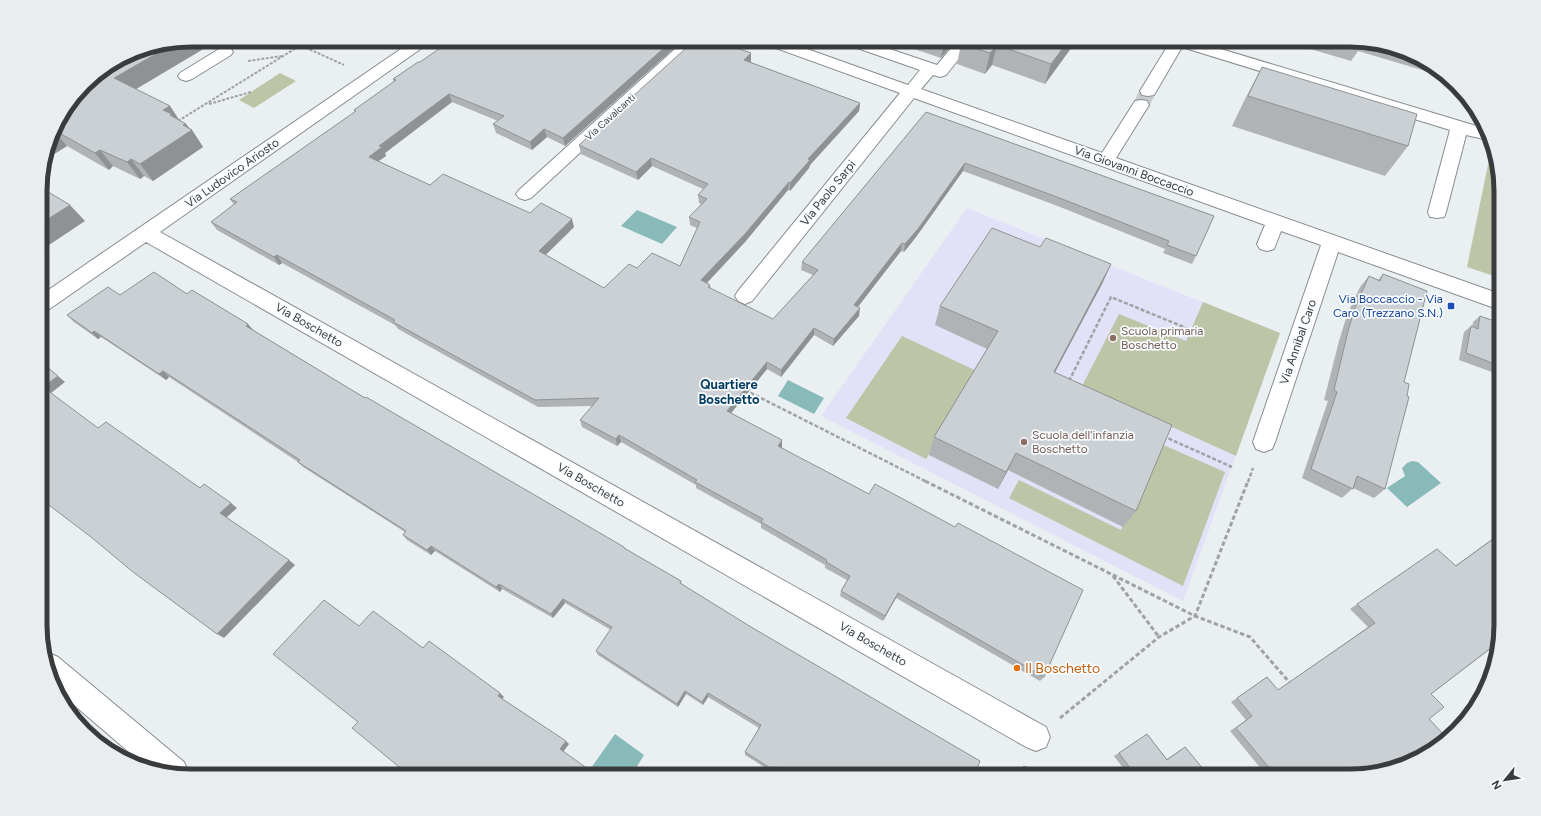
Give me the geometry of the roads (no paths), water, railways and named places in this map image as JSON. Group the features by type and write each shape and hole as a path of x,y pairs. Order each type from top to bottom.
{"street":[{"name":"Via Ludovico Ariosto","path":"47,301 414,47"},
{"name":"Via Cavalcanti","path":"525,194 686,47"},
{"name":"Via Giovanni Boccaccio","path":"787,47 1494,300"},
{"path":"868,47 940,72 960,47"},
{"path":"1106,161 1173,47"},
{"path":"1200,47 1482,134"},
{"path":"186,76 225,52"},
{"name":"Via Paolo Sarpi","path":"745,296 930,68"},
{"path":"1437,212 1459,127"},
{"path":"1267,244 1275,222"},
{"name":"Via Boschetto","path":"146,233 1036,737"},
{"name":"Via Annibal Caro","path":"1264,442 1332,242"},
{"path":"55,671 168,767"}],"tunnel":[{"path":"1141,105 1148,91"}],"place":[{"name":"Via Boccaccio - Via Caro (Trezzano S.N.)","path":"1451,306"},
{"name":"Scuola primaria Boschetto","path":"1113,338"},
{"name":"Scuola dell'infanzia Boschetto","path":"1024,442"},
{"name":"Il Boschetto","path":"1017,668"}],"district":[{"name":"Quartiere Boschetto","path":"729,392"}]}
